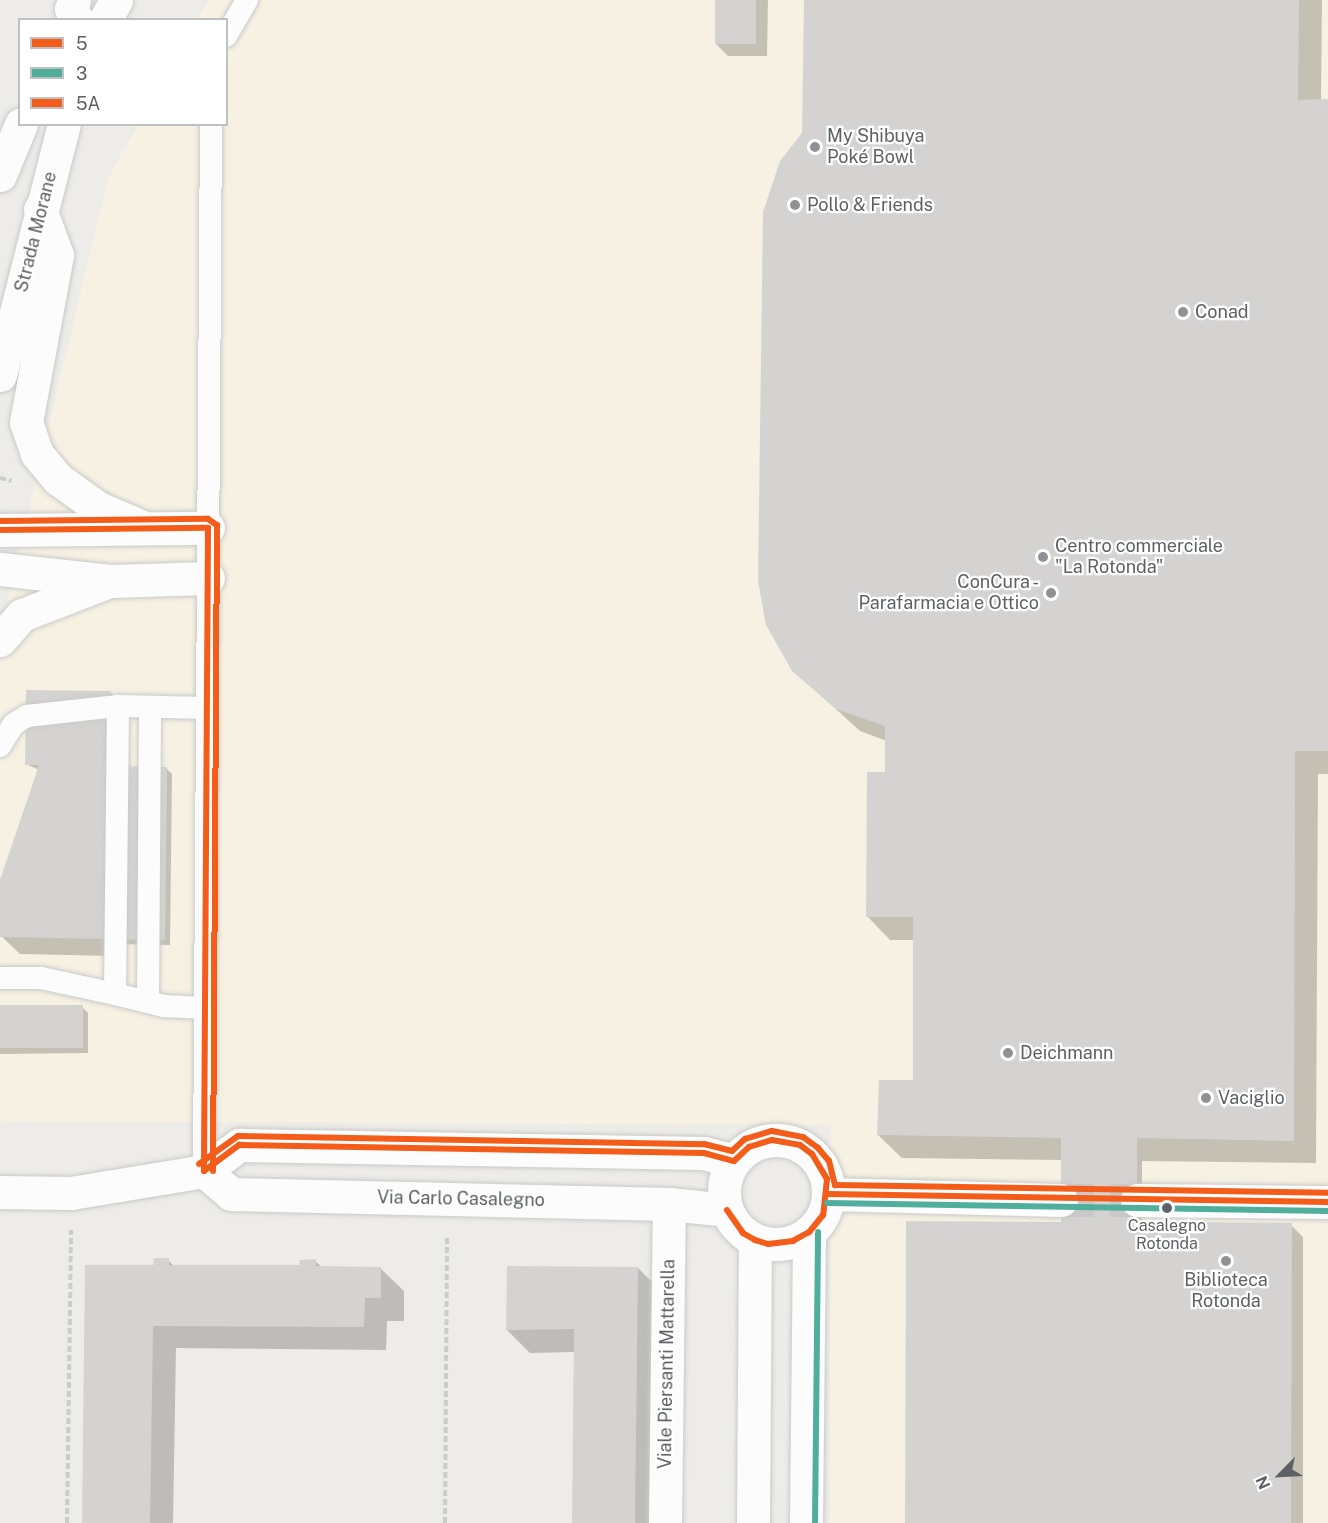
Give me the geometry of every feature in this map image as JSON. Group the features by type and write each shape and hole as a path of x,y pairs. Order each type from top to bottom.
{"street":[{"path":"74,0 71,9 76,18"},
{"path":"106,18 116,0"},
{"path":"0,175 20,126"},
{"name":"Strada Morane","path":"0,375 40,209 63,126"},
{"path":"40,209 57,255 26,422 38,454 58,479 98,508 145,528"},
{"path":"0,530 208,528"},
{"path":"0,569 110,581 208,578"},
{"path":"0,640 22,615 110,581"},
{"path":"772,1140 793,1143 812,1154 821,1165 828,1194 823,1215 809,1232 781,1244 755,1240 743,1233 727,1210 726,1176 734,1161 758,1143 772,1140"},
{"path":"0,1192 71,1192 204,1171 239,1145 704,1153 734,1161"},
{"name":"Via Carlo Casalegno","path":"204,1171 231,1194 669,1204 727,1210"},
{"path":"828,1194 1061,1200"},
{"path":"1137,1200 1328,1202"},
{"name":"Viale Piersanti Mattarella","path":"665,1523 669,1204"},
{"path":"806,1523 809,1232"},
{"path":"753,1523 755,1240"}],"lane":[{"path":"228,33 247,0"},
{"path":"204,1171 211,126"},
{"path":"0,746 14,724 27,716 118,706 207,708"},
{"path":"116,994 118,706"},
{"path":"148,1001 150,707"},
{"path":"0,978 40,978 165,1006 205,1008"}],"path":[{"path":"67,1523 71,1192"},
{"path":"445,1523 448,1198"}],"shaded area":[{"path":"209,0 1328,0 1328,1523 829,1523 831,1125 0,1121 0,630 108,178 137,126 228,126 228,18 199,18"}],"building":[{"path":"715,0 756,0 756,44 715,44"},
{"name":"Centro commerciale \"La Rotonda\"","path":"804,0 1299,0 1298,100 1328,99 1328,751 1295,751 1294,1141 1137,1138 1137,1222 1292,1223 1291,1523 905,1523 906,1221 1061,1222 1061,1138 877,1135 879,1080 913,1080 913,917 866,917 867,772 885,772 885,726 836,709 792,671 766,625 758,581 763,212 780,161 802,133"},
{"path":"26,690 111,691 110,766 167,767 165,940 0,937 0,880 39,765 25,765"},
{"path":"0,1005 83,1005 83,1048 0,1048"},
{"path":"154,1258 169,1258 169,1265 300,1265 299,1260 316,1259 316,1266 381,1267 381,1298 365,1298 364,1327 153,1326 150,1523 82,1523 85,1265 153,1265"},
{"path":"507,1266 638,1267 635,1523 572,1523 574,1329 506,1330"}],"tunnel":[{"path":"1061,1200 1137,1200"}],"transit line":[{"name":"5A","path":"0,521 208,519 217,525 213,1171"},
{"name":"5","path":"0,530 208,528 204,1171"},
{"name":"5A","path":"199,1164 238,1136 704,1144 732,1151 745,1139 772,1131 803,1137 818,1148 829,1161 835,1185 1328,1193"},
{"name":"5","path":"204,1171 239,1145 704,1153 734,1161 749,1147 772,1140 800,1145 812,1154 827,1179 823,1215 809,1232 793,1241 768,1244 755,1240 743,1233 727,1210"},
{"name":"5","path":"828,1194 1328,1202"},
{"name":"3","path":"827,1203 1328,1211"},
{"name":"3","path":"815,1523 818,1232"}],"place":[{"name":"My Shibuya Poké Bowl","path":"815,147"},
{"name":"Pollo & Friends","path":"795,205"},
{"name":"Conad","path":"1183,312"},
{"name":"Centro commerciale \"La Rotonda\"","path":"1043,557"},
{"name":"ConCura - Parafarmacia e Ottico","path":"1051,593"},
{"name":"Deichmann","path":"1008,1053"},
{"name":"Vaciglio","path":"1206,1098"},
{"name":"Casalegno Rotonda","path":"1167,1208"},
{"name":"Biblioteca Rotonda","path":"1226,1261"}]}
